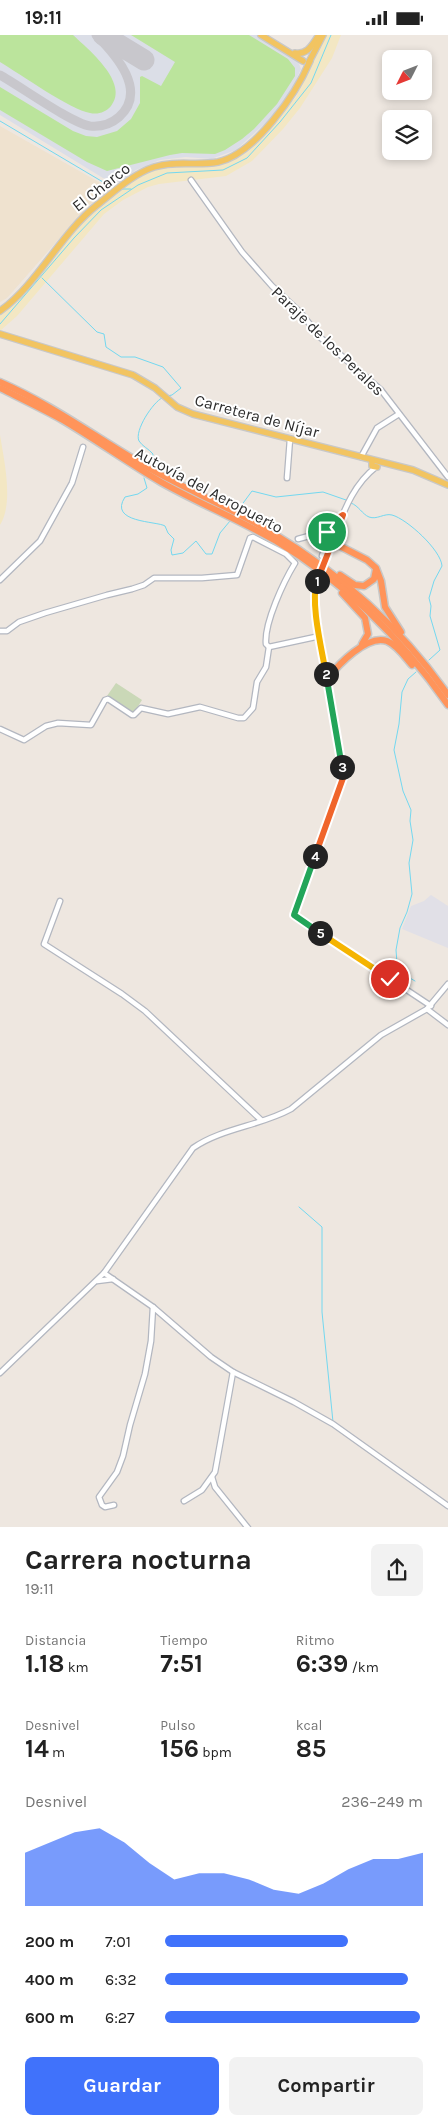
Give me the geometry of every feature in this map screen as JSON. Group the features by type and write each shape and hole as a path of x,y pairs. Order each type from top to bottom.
{"highway":[{"name":"Autovía del Aeropuerto","path":"0,382 64,415 152,470 251,520 310,557 372,608 400,636 448,695"},
{"name":"Autovía del Aeropuerto","path":"0,388 61,420 166,485 276,541 314,567 349,594 384,627 416,663 448,705"},
{"path":"334,530 342,547"},
{"path":"332,542 368,560 376,568 389,614 435,677"},
{"path":"329,551 342,547"},
{"path":"310,557 359,587 370,583 374,579 376,568"},
{"path":"314,567 365,618 368,633 360,647"},
{"path":"327,676 360,647 373,640 387,641 392,644 448,705"}],"main road":[{"path":"260,35 307,60"},
{"path":"304,53 318,35"},
{"path":"307,60 323,35"},
{"path":"290,52 310,54 307,60"},
{"name":"El Charco","path":"0,311 30,281 82,218 138,174 156,166 173,163 214,162 238,153 247,146 286,104 306,71 307,60"},
{"name":"Carretera de Níjar","path":"0,334 133,375 150,385 177,407 193,414 361,457 374,466 387,464 420,473 448,485"}],"street":[{"name":"Paraje de los Perales","path":"191,180 242,253 272,286 300,312 321,338 377,386 448,477"},
{"path":"361,457 375,430 399,414"},
{"path":"287,478 290,439"},
{"path":"0,580 40,541 72,483 83,447"},
{"path":"322,556 355,490 374,466"},
{"path":"298,539 334,530"},
{"path":"334,530 332,542 314,591 343,778 294,915 429,1008 448,1025"},
{"path":"0,631 7,631 19,622 45,613 144,585 154,578 202,578 237,575 250,539 253,537 286,554 295,563 270,621 266,638 266,644 269,647 266,667 257,682 253,708 244,718 200,707 168,713 141,708 132,715 108,699 105,700 91,725 58,723 39,729 24,740 0,729"},
{"path":"269,647 320,636"},
{"path":"60,901 44,944 145,1011 261,1121"},
{"path":"0,1373 104,1273 193,1148 203,1141 281,1115 291,1109 380,1035 429,1008 448,984"},
{"path":"108,1267 114,1279"},
{"path":"104,1273 153,1307 211,1357 233,1372 294,1402 332,1424 448,1506"},
{"path":"97,1281 114,1279"},
{"path":"114,1505 106,1507 102,1505 99,1497 117,1472 123,1456 145,1374 151,1341 153,1307"},
{"path":"184,1501 197,1494 215,1472 233,1372"},
{"path":"212,1477 215,1487 248,1527"}],"shaded area":[{"path":"0,35 258,35 297,59 301,69 292,89 271,118 236,150 211,159 186,157 160,160 136,170 120,182 103,178 0,115"},
{"path":"0,126 111,189 86,208 7,298 0,302"},
{"path":"431,895 448,906 448,948 402,929 411,906 424,901"}],"green space":[{"path":"0,35 73,35 97,58 111,77 115,87 115,97 111,106 104,111 93,114 81,110 58,99 0,62"},
{"path":"131,35 249,35 288,59 295,68 295,76 277,104 254,129 225,150 215,154 182,153 170,155 107,171 87,162 0,110 0,87 73,131 86,136 97,137 117,131 131,119 140,103 140,77 142,76 161,86 175,62"},
{"path":"116,683 142,700 133,714 107,696"}],"sand":[{"path":"326,35 341,35 332,58 300,108 252,161 226,176 159,184 148,187 123,200 104,214 17,316 0,331 0,315 11,305 80,224 92,212 137,178 165,167 218,165 243,153 296,97"},
{"path":"0,435 7,493 4,516 0,525"}],"waterway":[{"path":"0,324 74,238 101,210 138,185 167,173 223,170 247,158 280,122 311,83 331,35"},
{"path":"0,121 116,188"},
{"path":"122,189 131,189"},
{"path":"42,278 97,332 104,334 106,347 121,357 135,357 163,367 181,388 172,395 167,396"},
{"path":"151,465 153,454 140,443 138,436 145,417 162,398"},
{"path":"144,478 147,488 138,494 125,497 122,506 123,512 136,519 165,526 168,533 174,539 171,550 172,555 183,553 196,541 206,554 212,554 220,533 230,521"},
{"path":"238,510 252,491 276,497 323,492 346,500"},
{"path":"351,503 369,517 375,518 392,515 406,522 430,544 440,559 442,566 434,581 429,598 431,606 430,616 440,650 429,660"},
{"path":"415,981 403,974 397,963 396,950 400,928 412,894 409,863 413,840 410,821 411,810 403,791 394,750 402,692 408,679 416,672"},
{"path":"299,1207 322,1227 322,1312 333,1422"}],"taxiway":[{"path":"0,75 81,123 90,126 109,123 119,117 127,107 130,85 120,63 96,35"}],"runway":[{"path":"103,35 144,60"}],"route":[{"path":"327,532 334,527 343,515 314,591 343,778 294,915 390,979"}]}
